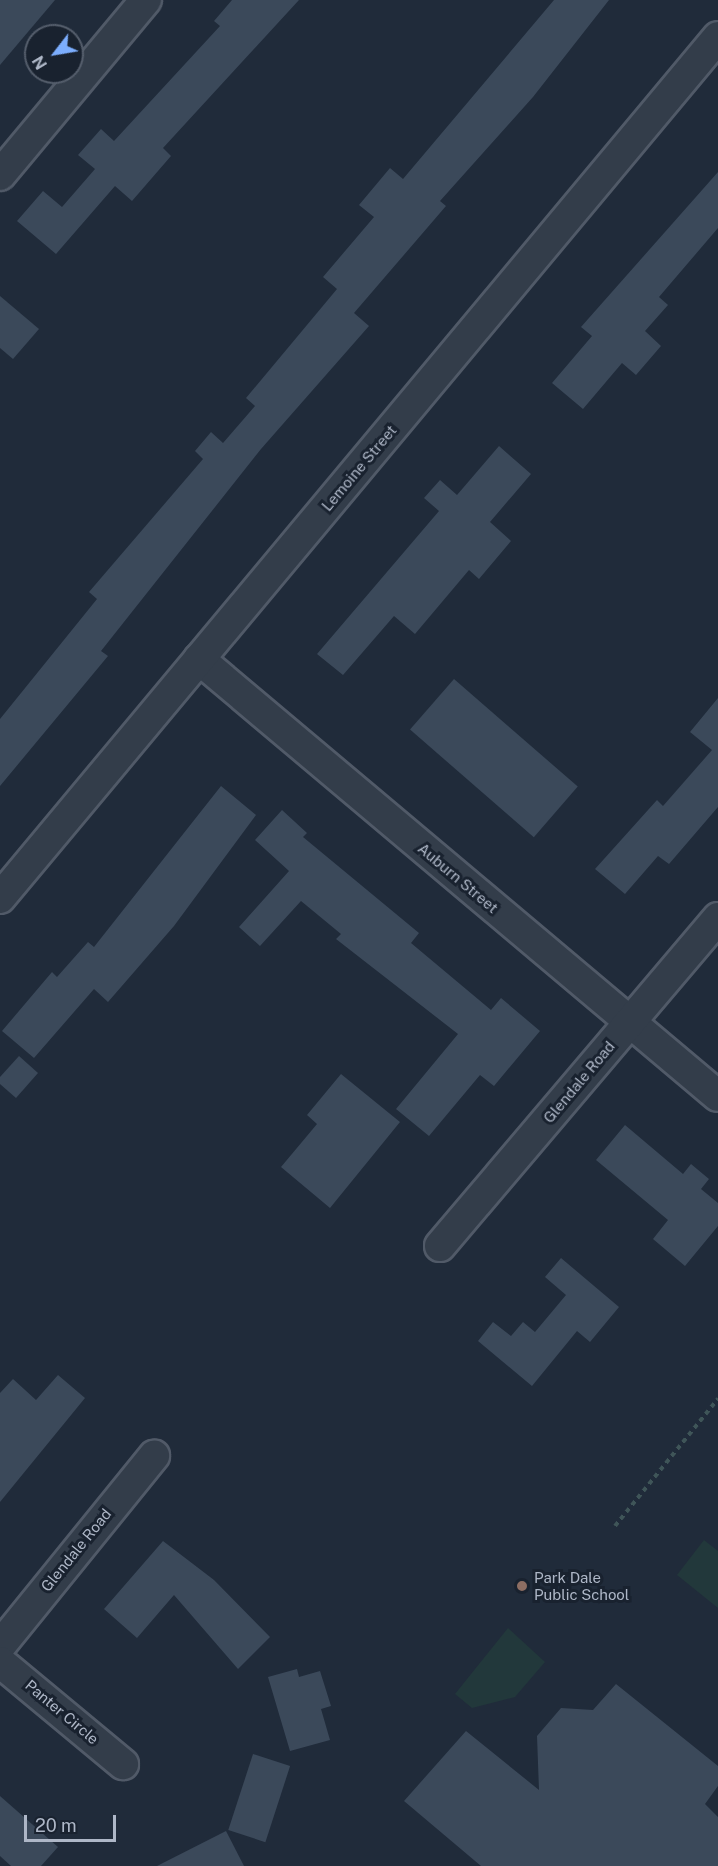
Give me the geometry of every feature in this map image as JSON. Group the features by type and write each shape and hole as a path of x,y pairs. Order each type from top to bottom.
{"street":[{"path":"0,175 146,0"},
{"name":"Lemoine Street","path":"0,898 718,37"},
{"name":"Auburn Street","path":"199,659 718,1096"},
{"name":"Glendale Road","path":"440,1246 718,918"},
{"name":"Glendale Road","path":"0,1646 154,1456"},
{"name":"Panter Circle","path":"0,1662 123,1764"}],"path":[{"path":"615,1526 718,1399"}],"green space":[{"path":"704,1540 718,1551 718,1608 677,1575"},
{"path":"508,1628 545,1662 515,1697 472,1708 455,1694"}],"building":[{"path":"0,0 55,0 35,24 24,24 24,37 0,65"},
{"path":"232,0 299,0 163,148 171,156 132,201 115,186 56,254 17,221 43,191 62,207 95,169 78,155 101,129 114,141 220,26 214,21"},
{"path":"554,0 609,0 533,97 440,201 446,206 354,313 369,326 261,449 101,651 108,656 0,786 0,719 97,599 89,592 203,459 195,451 211,432 223,443 255,406 246,398 337,289 323,277 374,217 359,205 390,168 403,179"},
{"path":"718,172 718,228 659,297 668,305 645,331 661,346 636,375 622,363 583,409 552,383 592,336 581,327"},
{"path":"0,296 39,329 13,359 0,348"},
{"path":"499,446 531,474 490,522 511,541 479,579 469,570 415,634 394,616 343,675 317,654 439,511 424,498 440,480 457,495"},
{"path":"454,679 578,787 534,837 410,730"},
{"path":"718,698 718,807 669,864 658,856 625,894 595,869 657,800 663,806 712,750 690,732"},
{"path":"221,786 256,815 174,926 108,1002 94,989 34,1058 2,1031 52,972 57,977 88,942 94,947"},
{"path":"282,810 307,833 303,837 419,933 411,943 491,1010 501,998 540,1031 494,1086 480,1075 429,1136 396,1109 458,1034 336,939 341,934 301,901 260,946 239,927 289,871 255,840"},
{"path":"19,1056 38,1073 16,1098 0,1084 0,1077"},
{"path":"341,1074 400,1122 330,1208 281,1167 317,1124 307,1115"},
{"path":"625,1125 683,1174 691,1164 709,1179 701,1189 718,1203 718,1226 685,1266 653,1239 668,1220 596,1160"},
{"path":"561,1258 619,1307 590,1342 577,1331 532,1386 478,1341 493,1322 511,1336 523,1322 535,1332 566,1295 545,1277"},
{"path":"58,1375 85,1398 0,1502 0,1393 13,1379 36,1400"},
{"path":"163,1541 214,1580 270,1637 238,1669 174,1595 137,1638 104,1609"},
{"path":"297,1669 299,1677 320,1671 331,1706 321,1709 330,1740 290,1751 268,1677"},
{"path":"616,1684 718,1766 718,1786 705,1804 718,1817 718,1866 481,1866 404,1801 466,1731 539,1790 537,1736 561,1708 593,1710"},
{"path":"253,1754 290,1766 265,1842 228,1830"},
{"path":"0,1796 58,1847 41,1866 11,1866 0,1856"},
{"path":"226,1831 244,1866 157,1866"}],"place":[{"name":"Park Dale Public School","path":"522,1586"}]}
